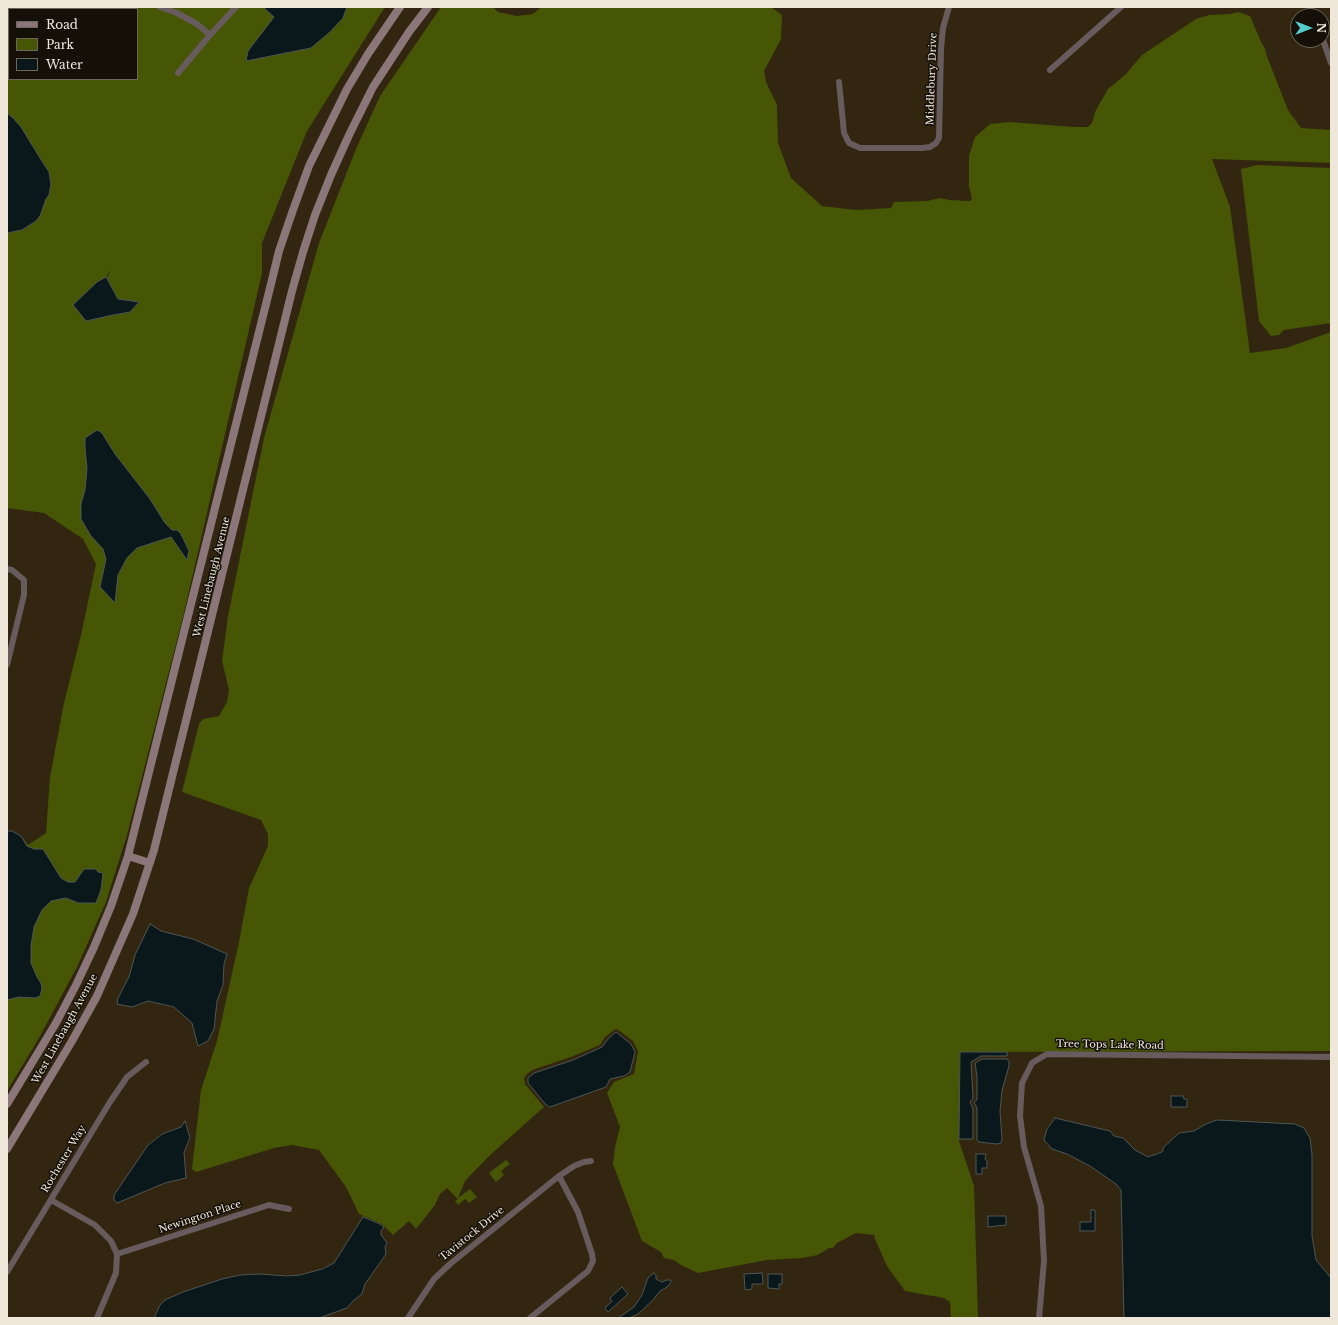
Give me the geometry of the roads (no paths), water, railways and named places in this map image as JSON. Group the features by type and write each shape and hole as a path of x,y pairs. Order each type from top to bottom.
{"main road":[{"name":"West Linebaugh Avenue","path":"7,1104 56,1023 76,985 111,906 128,856 279,251 309,166 332,117 368,54 400,7"},
{"name":"West Linebaugh Avenue","path":"7,1149 72,1041 97,996 133,914 150,863 303,252 331,175 353,126 373,87 409,32 428,7"},
{"path":"128,856 150,863"}],"street":[{"path":"160,7 177,13 197,24 210,35"},
{"path":"178,73 236,7"},
{"path":"1050,70 1121,7"},
{"name":"Middlebury Drive","path":"839,82 844,133 849,143 860,148 922,148 930,147 936,143 940,138 941,49 947,8"},
{"path":"1326,48 1331,63"},
{"path":"7,569 12,570 24,580 24,595 7,665"},
{"name":"Tree Tops Lake Road","path":"1039,1318 1044,1261 1041,1206 1024,1147 1020,1116 1022,1083 1032,1063 1047,1054 1331,1057"},
{"name":"Rochester Way","path":"7,1272 102,1114 127,1077 146,1062"},
{"name":"Tavistock Drive","path":"408,1318 434,1279 450,1264 559,1176 574,1166 592,1161"},
{"path":"530,1318 588,1271 593,1261 578,1212 559,1176"},
{"path":"51,1200 95,1225 111,1241 117,1254 116,1273 97,1318"},
{"name":"Newington Place","path":"117,1254 269,1205 289,1209"}],"water":[{"path":"263,7 347,7 343,18 330,32 311,48 246,61 248,51 274,17"},
{"path":"7,113 21,127 49,172 51,184 49,195 40,216 36,221 22,230 7,233"},
{"path":"106,277 118,299 139,302 130,312 86,321 73,305 97,282"},
{"path":"97,430 102,433 115,454 150,499 165,523 172,530 177,530 181,534 189,551 187,560 171,537 137,548 127,558 118,575 115,603 100,587 106,559 103,549 91,536 81,519 81,504 85,490 87,469 85,438"},
{"path":"7,831 12,831 21,836 27,846 34,849 43,849 61,878 68,882 75,882 84,869 96,869 98,872 103,873 101,890 96,903 78,903 66,898 51,901 42,910 34,927 31,945 31,963 41,983 42,989 40,996 36,998 19,997 7,1000"},
{"path":"150,924 161,931 193,939 227,954 224,964 223,985 217,1001 214,1029 208,1041 198,1046 192,1023 174,1007 148,1001 132,1007 117,1004 118,998 129,977 135,955"},
{"path":"616,1032 631,1044 635,1052 630,1072 624,1076 610,1079 606,1087 550,1107 546,1105 528,1083 528,1078 534,1073 573,1060 602,1047"},
{"path":"960,1052 1007,1052 1007,1056 981,1056 971,1062 973,1098 970,1102 973,1109 973,1139 959,1139"},
{"path":"982,1059 1007,1059 1009,1062 1002,1090 1000,1111 1002,1139 1001,1143 997,1144 979,1142 977,1140 977,1108 974,1102 977,1100 977,1077 975,1063"},
{"path":"1171,1096 1183,1096 1184,1099 1187,1099 1187,1107 1171,1107"},
{"path":"1055,1118 1110,1131 1114,1136 1123,1138 1135,1150 1148,1157 1162,1152 1164,1147 1179,1133 1194,1131 1217,1120 1295,1124 1304,1128 1310,1138 1312,1155 1312,1236 1316,1260 1331,1278 1331,1318 1124,1318 1121,1190 1116,1184 1090,1166 1067,1154 1052,1149 1044,1140 1047,1129"},
{"path":"185,1121 190,1138 184,1152 186,1178 165,1183 117,1203 114,1200 114,1195 148,1145 162,1134 181,1127"},
{"path":"976,1154 986,1154 985,1159 987,1161 987,1168 982,1168 982,1174 976,1174"},
{"path":"1091,1210 1095,1210 1095,1231 1080,1231 1080,1222 1091,1222"},
{"path":"988,1216 1006,1216 1006,1225 988,1227"},
{"path":"363,1217 384,1227 381,1231 381,1235 387,1243 385,1247 386,1254 365,1284 362,1294 347,1308 319,1318 154,1318 160,1305 165,1300 183,1292 222,1279 240,1275 300,1275 322,1269 334,1263"},
{"path":"654,1273 656,1275 656,1279 662,1282 671,1280 671,1282 638,1314 629,1318 618,1318 634,1307 642,1295 648,1278"},
{"path":"762,1273 763,1284 752,1284 752,1289 745,1290 744,1274"},
{"path":"768,1274 782,1274 782,1284 779,1284 779,1289 768,1288"},
{"path":"622,1287 628,1294 608,1312 605,1308 612,1301 610,1298"}]}
